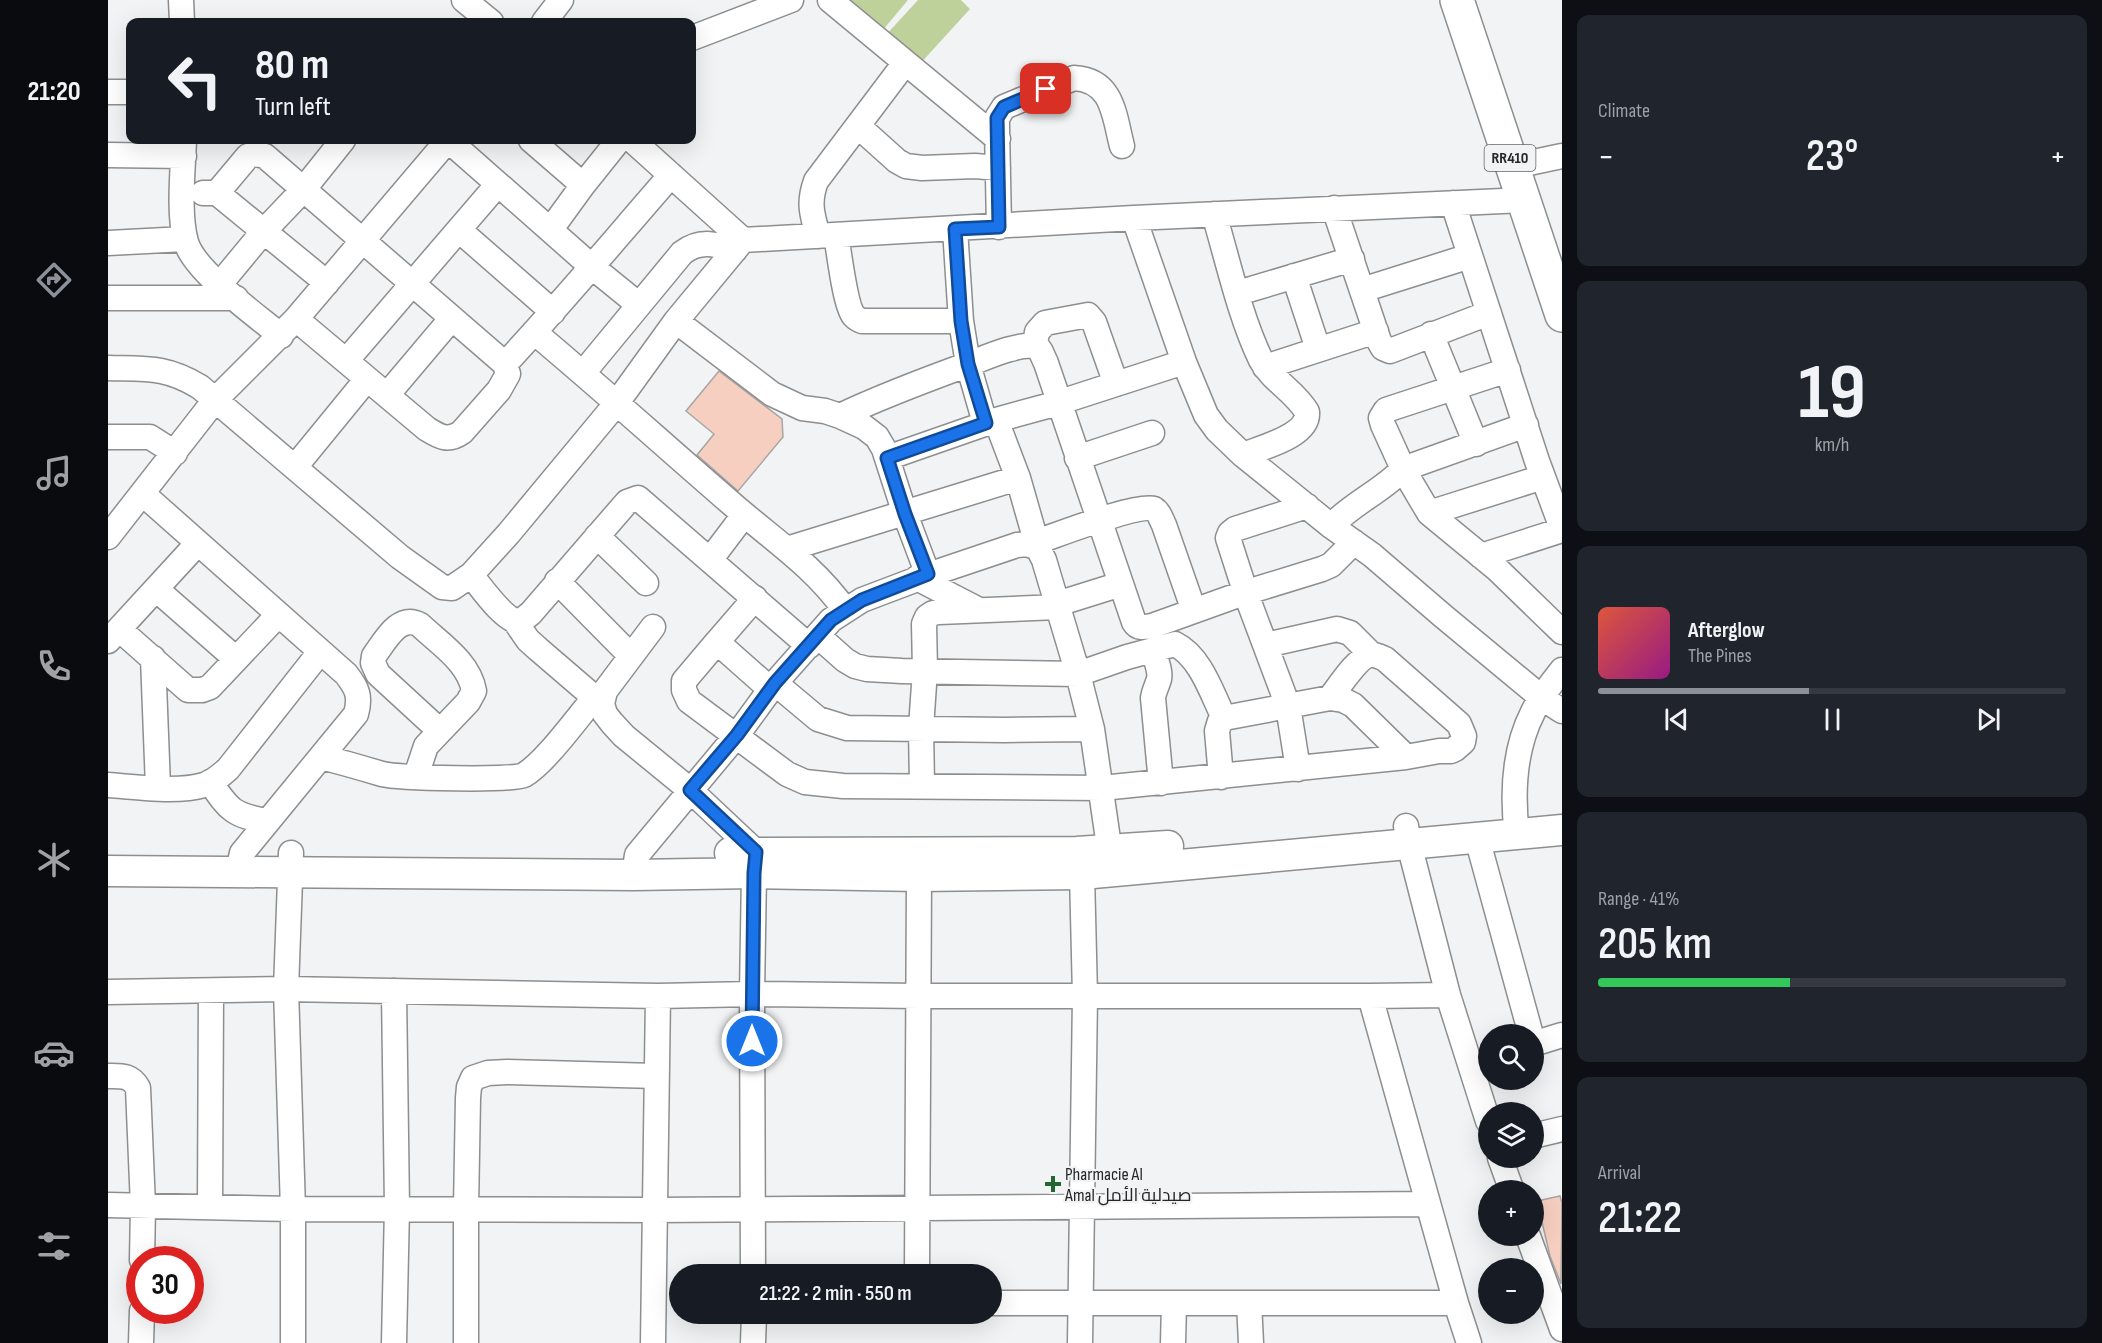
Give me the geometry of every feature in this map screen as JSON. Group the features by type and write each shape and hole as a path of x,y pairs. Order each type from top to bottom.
{"highway":[{"name":"RR410","path":"1457,0 1562,315"},
{"name":"RR410","path":"1475,0 1562,264"}],"main road":[{"path":"1407,835 1477,838 1562,810"},
{"path":"755,862 919,876 1516,825 1562,830"},
{"path":"108,853 290,863 635,865 755,862 1080,863"},
{"path":"108,871 240,862"}],"street":[{"path":"181,0 182,18"},
{"path":"464,0 486,18"},
{"path":"547,18 561,0"},
{"path":"696,36 790,0"},
{"path":"830,0 998,139"},
{"path":"905,63 816,181 810,209 827,236 850,309 855,318 862,321 961,321"},
{"path":"999,227 997,118 1004,107 1074,78 1096,82 1110,99 1122,146"},
{"path":"108,92 126,92"},
{"path":"858,126 897,161 906,166 998,168"},
{"path":"228,291 263,232 303,190 340,144"},
{"path":"108,537 215,400 288,328 445,144"},
{"path":"453,144 591,266 639,304"},
{"path":"536,144 582,185"},
{"path":"551,229 582,185 616,144"},
{"path":"636,144 671,175 739,245"},
{"path":"108,155 184,148 185,239 194,259 228,291 346,361 427,429 449,439 462,432 499,390 508,374 505,364 265,156 256,154 248,156 217,193"},
{"path":"1529,163 1562,156"},
{"path":"505,364 671,175"},
{"path":"346,361 498,184"},
{"path":"183,194 217,193 327,283"},
{"path":"583,373 682,253 690,247 712,243 739,245 827,236 1134,218 1524,200"},
{"path":"1453,202 1562,529 1481,556"},
{"path":"1334,208 1380,345 1383,348 1390,351 1489,313"},
{"path":"1214,214 1248,327 1265,367 1303,405 1308,418 1299,432 1244,455"},
{"path":"1134,218 1184,362 1206,415 1217,430 1244,455 1552,704"},
{"path":"955,229 961,321 968,364 991,422 1018,478 1078,674 1092,729 1111,861"},
{"path":"459,230 553,312"},
{"path":"108,243 185,239"},
{"path":"108,368 152,369 174,373 200,387 400,557 442,587 452,588 471,575 509,533 616,404 676,321 739,245"},
{"path":"1362,290 1470,256"},
{"path":"1238,293 1352,259"},
{"path":"1294,276 1318,349"},
{"path":"108,298 228,291"},
{"path":"1035,345 1038,329 1045,323 1088,315 1094,322 1116,384"},
{"path":"387,395 452,318"},
{"path":"676,321 772,394 802,408 825,411 840,416 872,431 881,442 887,458 922,576 979,610"},
{"path":"1265,367 1376,331"},
{"path":"534,332 822,580 845,610"},
{"path":"1431,334 1476,444"},
{"path":"840,416 876,399 968,364 1023,346 1035,345"},
{"path":"1035,345 1041,352 1120,584 1138,627 1152,626 1327,567 1354,542"},
{"path":"887,458 991,422 1184,362"},
{"path":"1508,370 1390,408 1383,413 1381,421 1403,469 1430,513 1481,556 1562,632"},
{"path":"295,467 367,379"},
{"path":"1331,526 1351,507 1387,484 1403,469 1526,425"},
{"path":"1077,458 1152,433"},
{"path":"108,436 150,437 174,453"},
{"path":"1430,513 1543,477"},
{"path":"787,549 1018,478"},
{"path":"143,494 346,674 358,690 356,714 267,821 240,862"},
{"path":"515,621 520,622 531,613 627,502 638,498 755,598 814,641 855,666 867,669 1078,674 1175,644 1203,675 1224,718"},
{"path":"1298,769 1288,706 1229,543 1230,533 1235,529 1307,506"},
{"path":"635,865 690,790 737,735 773,686 831,620 845,610 885,590 1017,545 1037,545 1099,520 1144,509 1157,511 1164,525 1194,611"},
{"path":"710,560 744,515"},
{"path":"597,536 646,583"},
{"path":"198,543 114,635 153,658 188,690 195,691 210,687 278,615"},
{"path":"471,575 492,601 515,621 528,640 598,701 605,714 624,736 690,790 755,862 752,994 753,1264"},
{"path":"557,581 631,656"},
{"path":"922,786 924,624 927,617 939,612 1058,606 1120,584"},
{"path":"156,589 236,659"},
{"path":"755,598 686,677 684,690 689,700 787,774 805,782 843,786 1102,788 1406,757 1455,749 1463,742 1461,730 1453,719 1385,658 1372,655 1350,633 1337,629 1266,645"},
{"path":"416,776 426,746 468,702 474,691 472,678 459,661 420,625 412,621 404,622 397,626 374,656 375,669 440,731"},
{"path":"321,757 383,774 506,779 522,776 540,761 598,701 653,627"},
{"path":"717,642 818,719 829,724 847,728 1092,729"},
{"path":"1153,650 1159,671 1153,698 1161,783"},
{"path":"108,785 194,786 216,779 228,769 320,652"},
{"path":"1330,698 1362,659 1372,655"},
{"path":"153,658 158,787"},
{"path":"1516,825 1515,778 1527,725 1552,704 1562,670"},
{"path":"1221,777 1217,731 1220,721 1224,718 1330,698 1343,700 1353,705 1406,757"},
{"path":"210,782 232,811 239,815 267,821"},
{"path":"1407,835 1448,995 1478,1061"},
{"path":"1477,838 1528,1024"},
{"path":"290,863 286,989 293,1209 293,1343"},
{"path":"1080,863 1085,996 1080,1343"},
{"path":"917,1264 919,876"},
{"path":"108,992 286,989 658,996 752,994 1448,995"},
{"path":"210,1207 211,991"},
{"path":"394,991 397,1208 394,1343"},
{"path":"653,1343 658,996"},
{"path":"1370,996 1469,1343"},
{"path":"1544,1041 1562,1035"},
{"path":"466,1343 468,1098 473,1078 488,1073 507,1072 656,1076"},
{"path":"108,1076 131,1078 138,1089 142,1246"},
{"path":"1544,1133 1562,1129"},
{"path":"108,1205 293,1209 654,1210 1428,1204"},
{"path":"1532,1246 1562,1329"},
{"path":"1002,1303 1456,1303"},
{"path":"1173,1343 1174,1303"},
{"path":"1249,1303 1251,1343"},
{"path":"141,1343 142,1324"},
{"path":"753,1343 754,1324"}],"green space":[{"path":"850,0 908,0 882,31 848,2"},
{"path":"918,0 961,0 970,9 918,66 885,36"}],"building":[{"path":"719,371 782,419 783,437 738,491 697,455 714,434 686,411"},
{"path":"1560,1196 1562,1203 1561,1284 1550,1256 1544,1231 1544,1199"}],"place":[{"name":"Pharmacie Al Amal صيدلية الأمل","path":"1053,1184"}],"route":[{"path":"752,1041 756,852 690,790 737,735 775,683 831,620 862,600 928,574 887,458 986,423 968,364 961,321 955,229 999,227 997,118 1004,107 1046,89"}]}
